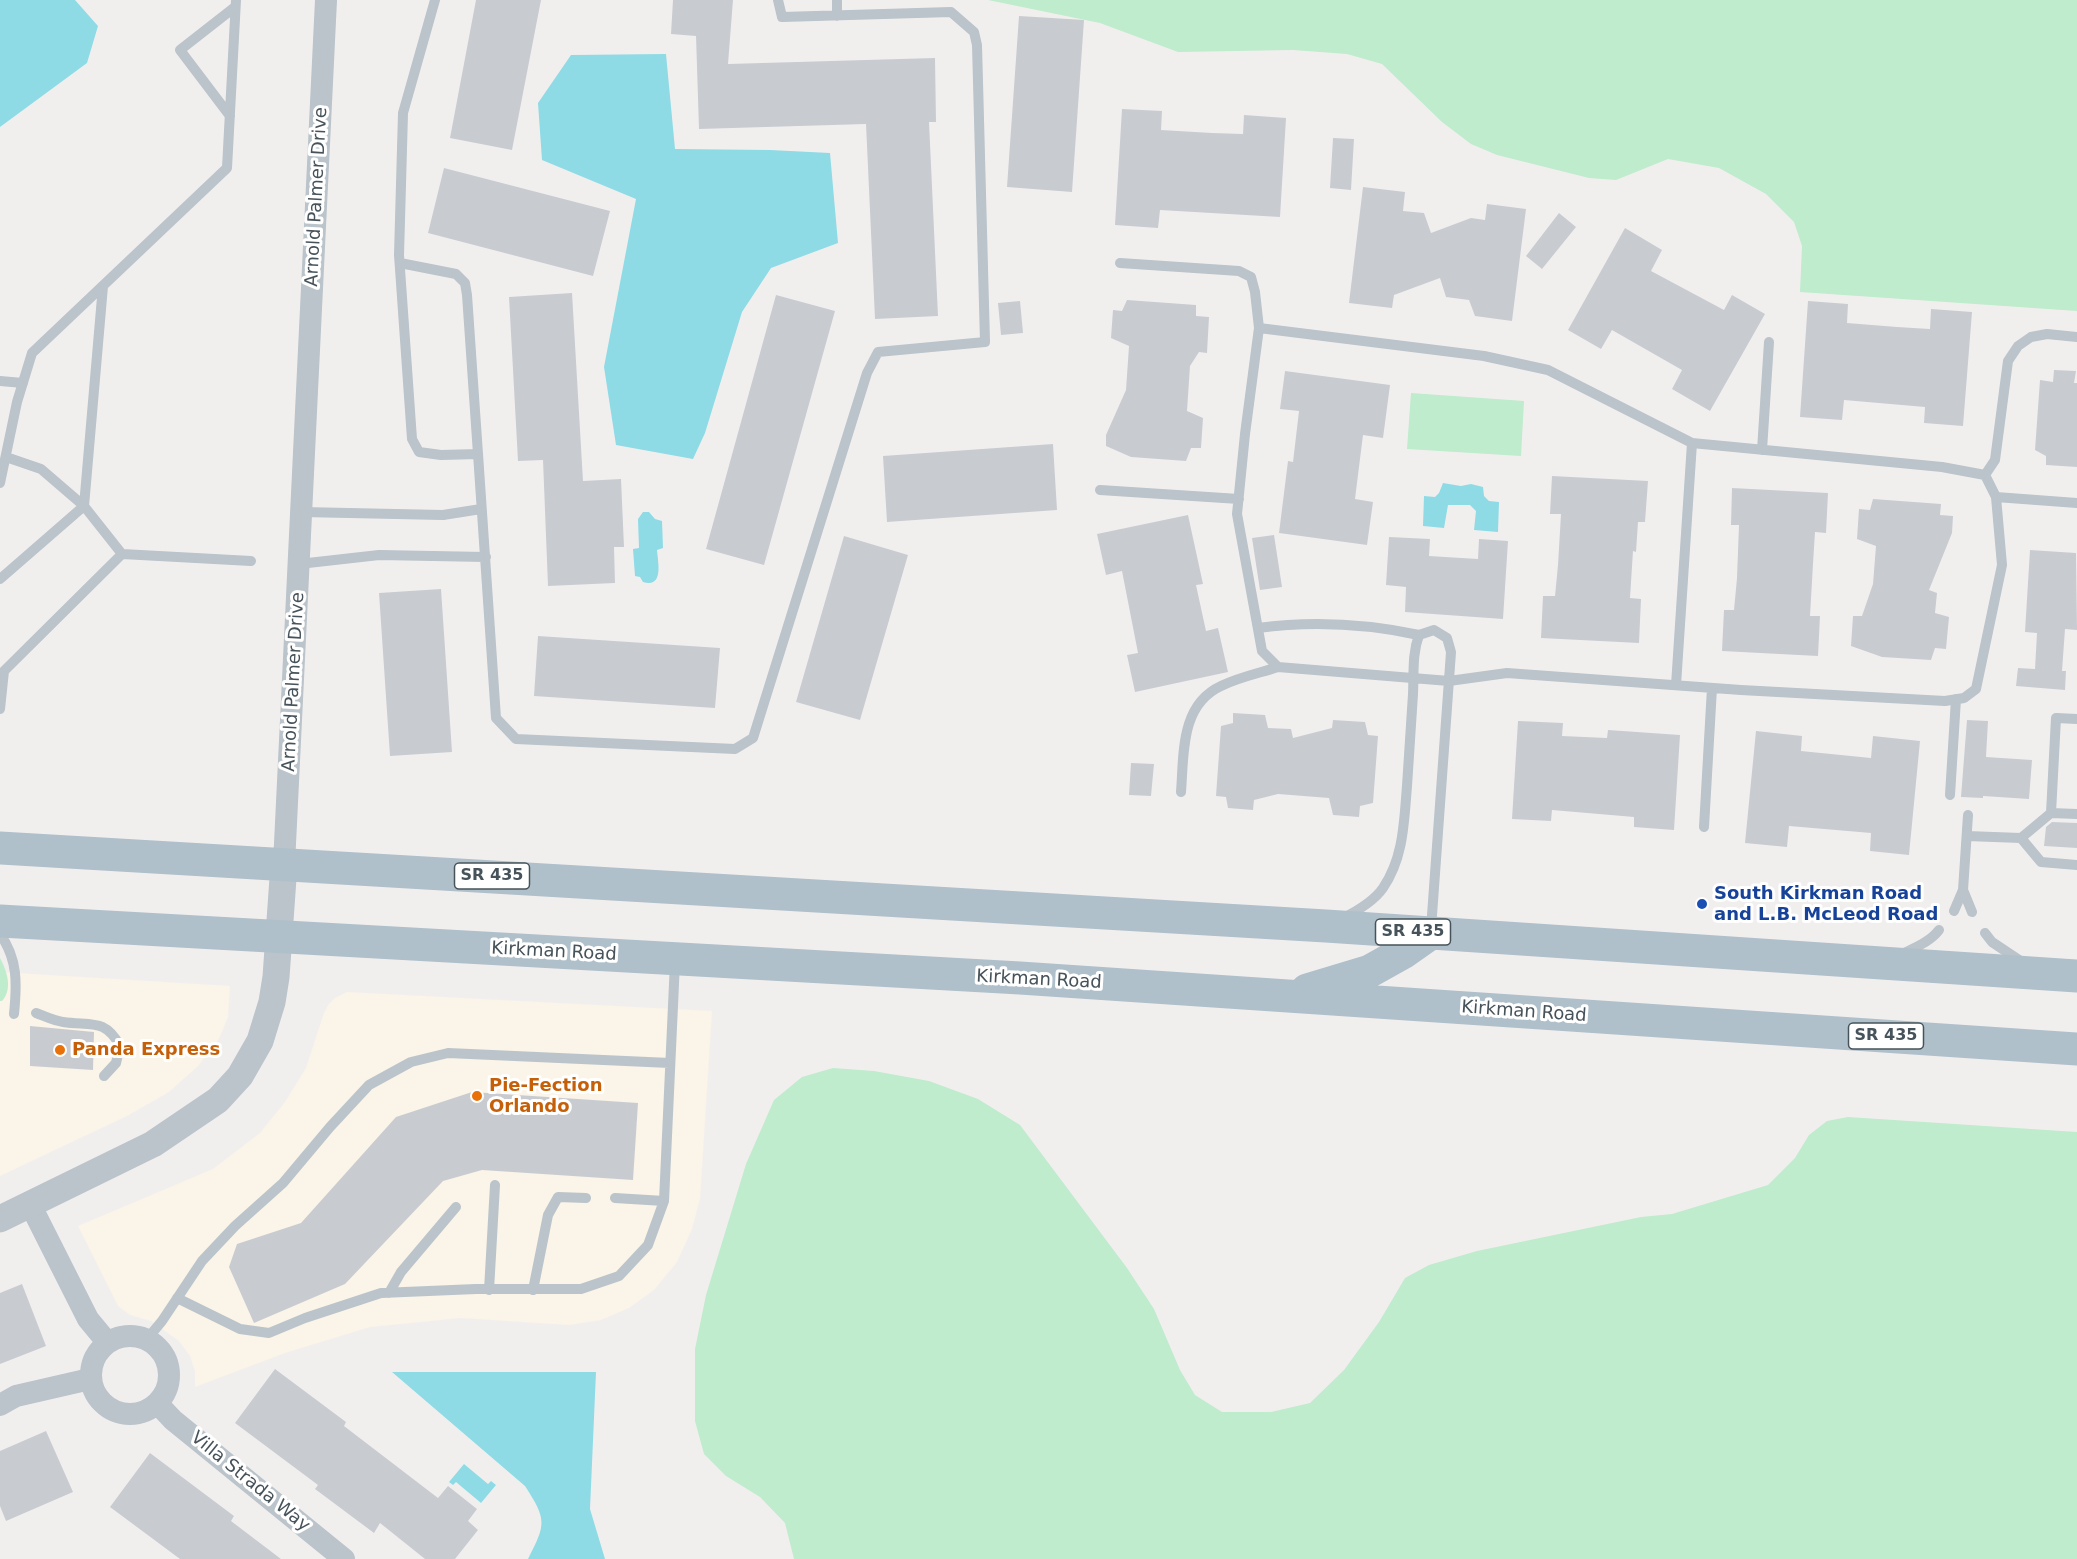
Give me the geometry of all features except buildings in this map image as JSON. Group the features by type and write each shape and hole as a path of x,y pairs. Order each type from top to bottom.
{"main road":[{"name":"SR 435","path":"0,848 1326,926 2077,976"},
{"name":"Kirkman Road","path":"0,921 676,958 2077,1049"},
{"path":"1288,996 1370,971 1404,952 1431,933"}],"street":[{"name":"Arnold Palmer Drive","path":"0,1219 153,1144 218,1100 240,1076 260,1041 272,1002 284,864 326,0"},
{"path":"30,1204 88,1319 106,1342"},
{"path":"133,1335 147,1339 158,1347 166,1358 169,1372 168,1384 158,1403 141,1413 126,1415 113,1411 93,1392 90,1379 91,1365 97,1352 106,1342 119,1336 133,1335"},
{"path":"0,1405 16,1396 90,1379"},
{"name":"Villa Strada Way","path":"158,1403 173,1419 344,1559"}],"lane":[{"path":"435,0 403,113 400,263 412,439 419,452 441,455 478,454"},
{"path":"400,263 456,274 465,283 496,718 516,739 735,749 753,738 867,373 878,352 985,342 977,45 974,32 951,12 782,17 778,0"},
{"path":"837,0 837,16"},
{"path":"0,483 32,353 227,168 235,4"},
{"path":"230,116 180,50 235,4"},
{"path":"1120,263 1239,271 1251,277 1259,328 1237,514 1262,651 1278,667"},
{"path":"0,579 84,506 103,286"},
{"path":"1259,328 1484,356 1548,370 1692,443 1942,467 1985,475"},
{"path":"1985,475 1995,460 2008,361 2018,346 2031,337 2047,334 2077,337"},
{"path":"1761,450 1769,342"},
{"path":"0,381 23,383"},
{"path":"1676,685 1692,443"},
{"path":"6,457 42,469 84,506 122,554"},
{"path":"1181,792 1186,728 1200,700 1220,686 1278,667 1449,681 1507,673 1712,688 1945,701 1964,698 1976,689 2002,565 1996,497 1985,475"},
{"path":"1100,490 1239,499"},
{"path":"1996,497 2077,503"},
{"path":"302,512 443,515 481,509"},
{"path":"0,710 2,668 122,554 251,561"},
{"path":"299,564 379,555 486,557"},
{"path":"1258,628 1292,624 1316,625 1385,628 1419,635 1434,630 1447,638 1450,652 1449,681 1431,933"},
{"path":"1326,926 1350,914 1379,892 1390,877 1399,855 1414,679 1413,651 1419,635"},
{"path":"1704,826 1712,688"},
{"path":"1950,795 1956,699"},
{"path":"2051,813 2056,718 2077,720"},
{"path":"1967,836 2021,838 2051,813 2077,814"},
{"path":"1954,911 1963,890 1968,815"},
{"path":"2021,838 2040,862 2077,865"},
{"path":"1963,890 1972,912"},
{"path":"1884,963 1923,943 1939,930"},
{"path":"1985,933 1992,942 2043,974"},
{"path":"0,934 15,964 17,987 14,1014"},
{"path":"177,1298 240,1329 269,1333 305,1318 381,1293 581,1289 618,1276 648,1245 664,1201 676,958"},
{"path":"36,1013 60,1022 98,1024 112,1032 120,1046 116,1063 104,1076"},
{"path":"147,1339 162,1321 202,1261 235,1226 283,1183 330,1126 369,1085 411,1062 448,1053 670,1063"},
{"path":"489,1290 495,1185"},
{"path":"533,1290 548,1215 558,1197 586,1198"},
{"path":"615,1198 664,1201"},
{"path":"389,1293 401,1272 456,1207"}],"shaded area":[{"path":"0,972 230,986 228,1017 219,1039 198,1066 169,1092 127,1116 0,1176"},
{"path":"347,992 712,1011 700,1199 692,1229 677,1262 654,1290 629,1308 601,1320 569,1325 461,1318 370,1327 285,1353 195,1387 195,1371 190,1356 179,1341 151,1321 130,1315 118,1306 78,1226 213,1169 260,1133 285,1102 306,1068 329,1004"}],"green space":[{"path":"988,0 2077,0 2077,311 1800,292 1802,246 1794,222 1766,194 1719,168 1668,159 1616,180 1589,178 1497,155 1471,144 1442,122 1382,64 1347,54 1293,50 1178,52 1100,23"},
{"path":"1411,393 1524,401 1521,456 1407,449"},
{"path":"0,958 7,974 8,986 2,1001 0,1001"},
{"path":"833,1068 874,1071 929,1081 978,1099 1020,1125 1127,1268 1154,1309 1180,1370 1195,1395 1222,1412 1271,1412 1310,1403 1344,1370 1379,1322 1405,1278 1429,1265 1477,1251 1641,1217 1672,1214 1768,1185 1795,1158 1809,1135 1827,1121 1848,1117 2077,1132 2077,1559 794,1559 785,1523 760,1497 726,1476 704,1454 695,1421 695,1349 706,1295 746,1164 774,1100 802,1077"}],"water":[{"path":"0,0 75,0 98,26 87,63 0,127"},
{"path":"666,54 675,149 830,153 838,243 771,268 742,312 705,433 693,459 616,445 604,367 636,199 542,160 538,103 571,55"},
{"path":"1443,483 1483,487 1484,496 1489,501 1499,502 1498,532 1474,530 1476,511 1470,505 1448,505 1444,528 1423,526 1424,496 1435,497"},
{"path":"643,512 649,512 655,519 662,521 663,548 657,550 659,567 657,578 650,583 643,582 640,577 635,576 633,549 639,548 638,519"},
{"path":"392,1372 596,1372 590,1509 605,1559 528,1559 538,1538 542,1522 537,1507 525,1486"},
{"path":"464,1464 488,1484 491,1481 496,1485 481,1503 456,1482 453,1485 449,1482"}],"place":[{"name":"South Kirkman Road and L.B. McLeod Road","path":"1702,904"},
{"name":"Panda Express","path":"60,1050"},
{"name":"Pie-Fection Orlando","path":"477,1096"}]}
